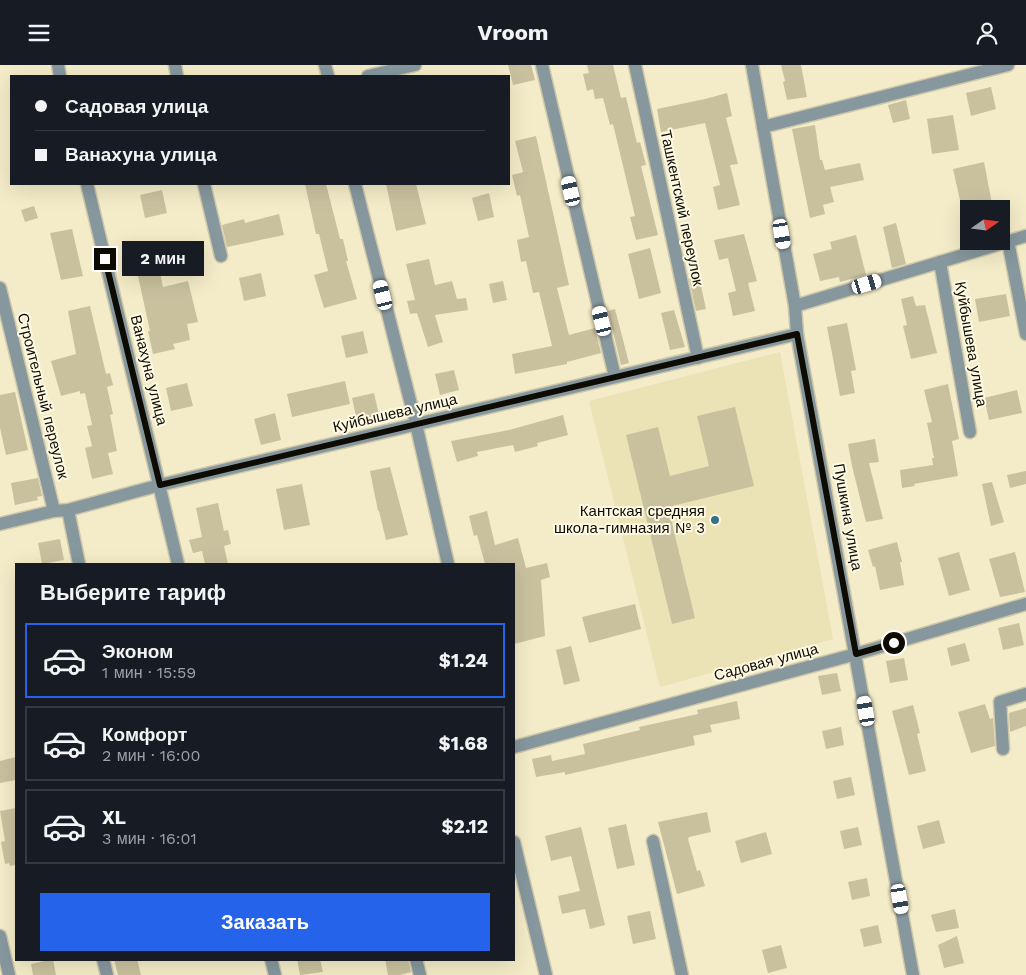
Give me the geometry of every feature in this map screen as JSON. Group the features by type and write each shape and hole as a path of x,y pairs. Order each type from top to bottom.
{"street":[{"path":"372,75 415,65"},
{"path":"542,65 615,377"},
{"name":"Ташкентский переулок","path":"635,65 698,358"},
{"name":"Пушкина улица","path":"752,65 795,306 797,334 913,975"},
{"path":"763,127 1008,65"},
{"name":"Ванахуна улица","path":"87,185 178,563"},
{"path":"204,185 221,256"},
{"path":"355,185 416,424 448,563"},
{"path":"1010,240 1026,236"},
{"path":"795,306 979,250"},
{"path":"1010,250 1026,334"},
{"name":"Куйбышева улица","path":"940,262 970,432"},
{"name":"Строительный переулок","path":"0,288 54,511"},
{"name":"Куйбышева улица","path":"0,524 54,511 68,510 160,485 797,334"},
{"path":"68,510 79,563"},
{"name":"Садовая улица","path":"515,747 856,654 1026,604"},
{"path":"1003,749 1000,702 1026,694"},
{"path":"652,841 682,975"},
{"path":"515,846 546,975"},
{"path":"0,936 9,975"},
{"path":"104,961 107,975"},
{"path":"272,961 275,975"},
{"path":"416,961 420,975"}],"shaded area":[{"name":"Кантская средняя школа-гимназия № 3","path":"780,352 833,639 660,687 589,401"}],"building":[{"path":"508,65 531,65 535,80 513,85"},
{"path":"587,65 613,65 621,98 626,97 637,143 640,142 646,165 641,166 658,235 636,240 630,217 635,216 613,124 610,125 603,98 595,99 593,89 587,91 583,74 589,73"},
{"path":"781,65 801,65 807,97 787,100"},
{"path":"991,87 996,109 971,116 966,93"},
{"path":"727,93 732,116 726,118 738,164 730,165 740,205 718,210 713,187 720,185 705,123 661,132 657,109"},
{"path":"906,100 910,119 893,123 888,105"},
{"path":"953,115 959,150 932,154 927,119"},
{"path":"815,125 820,160 822,160 825,170 860,163 864,180 830,187 834,202 823,205 825,214 810,218 792,129"},
{"path":"536,136 569,285 557,288 569,335 595,328 601,353 567,362 567,364 515,374 512,354 552,346 539,292 533,293 526,261 521,262 517,240 529,237 520,195 517,196 512,175 523,172 515,141"},
{"path":"984,162 991,200 960,200 953,169"},
{"path":"305,185 326,185 340,239 343,239 348,261 346,261 357,299 324,308 314,275 328,271 319,234 316,234"},
{"path":"386,185 416,185 426,224 396,231"},
{"path":"162,190 167,213 145,218 140,195"},
{"path":"489,193 494,217 478,221 472,198"},
{"path":"34,206 38,218 25,222 21,210"},
{"path":"279,214 284,235 227,247 222,225 244,219 245,223"},
{"path":"896,223 906,264 892,268 883,227"},
{"path":"72,229 83,276 61,280 50,233"},
{"path":"744,234 757,281 748,283 755,311 733,316 728,293 736,291 728,258 719,260 714,240"},
{"path":"856,235 866,275 840,282 839,277 820,281 813,254 832,249 830,242"},
{"path":"650,248 661,293 639,299 628,254"},
{"path":"156,253 163,287 188,281 198,322 187,324 190,340 173,344 175,349 153,354 148,331 150,331 134,258"},
{"path":"429,259 435,285 452,281 457,299 466,298 468,310 435,315 443,342 428,347 417,313 410,314 407,301 415,300 406,264"},
{"path":"261,273 266,296 244,301 239,278"},
{"path":"699,277 706,309 696,311 689,279"},
{"path":"503,281 507,300 493,303 489,284"},
{"path":"1006,294 1010,316 979,322 975,299"},
{"path":"913,296 916,306 925,305 937,353 911,359 903,326 907,325 901,299"},
{"path":"90,306 106,374 110,373 113,385 107,387 113,414 110,415 117,451 108,453 113,474 92,479 85,448 92,446 87,426 92,425 85,393 80,394 80,391 61,396 51,361 76,354 68,311"},
{"path":"615,309 629,363 621,365 608,311"},
{"path":"674,310 685,347 670,350 661,313"},
{"path":"847,323 856,370 851,371 855,393 840,396 827,327"},
{"path":"363,331 368,353 346,358 341,336"},
{"path":"454,370 459,390 440,395 435,374"},
{"path":"345,381 350,404 292,417 287,394"},
{"path":"187,383 193,406 171,411 166,388"},
{"path":"948,384 959,439 952,441 958,476 902,488 900,470 933,465 932,458 934,458 927,423 932,422 924,390"},
{"path":"1017,390 1022,413 989,420 984,398"},
{"path":"15,392 28,450 6,455 0,428 0,395"},
{"path":"374,393 379,415 357,421 352,398"},
{"path":"735,407 754,486 668,507 695,618 672,624 626,435 658,427 670,476 709,466 697,416"},
{"path":"275,413 281,440 261,445 254,419"},
{"path":"563,415 568,435 537,443 538,446 515,452 513,445 477,452 478,456 457,462 451,441 509,430"},
{"path":"875,439 879,462 869,463 883,519 866,522 848,444"},
{"path":"390,467 408,535 386,540 370,471"},
{"path":"1026,471 1026,484 1010,488 1007,475"},
{"path":"38,478 42,496 37,497 38,500 15,505 11,483"},
{"path":"992,482 1004,522 991,526 982,484"},
{"path":"302,484 310,525 284,530 276,489"},
{"path":"218,503 224,531 228,530 231,544 224,546 228,563 205,563 202,551 193,553 189,540 202,537 196,508"},
{"path":"487,511 495,545 518,538 526,568 547,563 550,577 541,580 545,636 515,644 515,563 485,563 477,535 474,536 469,516"},
{"path":"60,539 64,560 42,563 38,543"},
{"path":"897,542 902,562 900,562 904,585 880,590 875,566 873,567 868,550"},
{"path":"959,552 970,590 949,596 938,558"},
{"path":"1015,552 1025,592 1000,597 989,559"},
{"path":"635,604 641,629 589,643 582,617"},
{"path":"1019,623 1024,645 1003,650 998,628"},
{"path":"965,643 970,661 951,666 947,648"},
{"path":"571,646 580,681 564,685 556,650"},
{"path":"904,658 908,680 890,683 886,661"},
{"path":"837,673 841,691 822,695 818,676"},
{"path":"737,701 740,719 710,725 712,732 693,736 695,745 565,775 565,772 536,777 532,759 551,755 552,761 585,754 583,744 640,730 639,727 698,714 697,710"},
{"path":"985,704 990,719 993,718 995,746 971,753 958,712"},
{"path":"913,705 920,733 917,734 926,771 909,775 892,711"},
{"path":"1026,708 1026,726 1010,732 1009,713"},
{"path":"841,727 844,745 826,749 822,731"},
{"path":"15,757 15,780 0,783 0,761"},
{"path":"851,777 855,795 837,799 833,781"},
{"path":"15,808 15,865 5,864 1,842 5,841 0,811"},
{"path":"707,812 711,832 689,837 688,839 697,871 700,870 705,886 677,894 658,822"},
{"path":"939,820 945,843 923,849 917,826"},
{"path":"626,824 635,865 617,869 608,828"},
{"path":"581,827 605,925 590,929 585,909 562,914 558,896 580,891 571,856 551,861 545,836"},
{"path":"858,827 862,845 844,849 840,831"},
{"path":"766,832 772,854 741,863 735,841"},
{"path":"867,878 870,896 852,900 848,882"},
{"path":"955,909 959,928 936,932 931,915"},
{"path":"650,911 656,939 633,944 627,916"},
{"path":"878,925 882,943 864,947 860,929"},
{"path":"957,936 964,963 944,968 938,945"},
{"path":"781,945 787,968 768,973 762,950"},
{"path":"53,961 56,975 33,975 31,964"},
{"path":"114,961 138,961 141,975 118,975"},
{"path":"297,961 320,961 323,972 300,975"},
{"path":"385,961 408,961 411,972 400,975 388,975"}],"place":[{"name":"Кантская средняя школа-гимназия № 3","path":"715,520"}],"route":[{"path":"105,259 160,485 797,334 856,654 894,643"}]}
